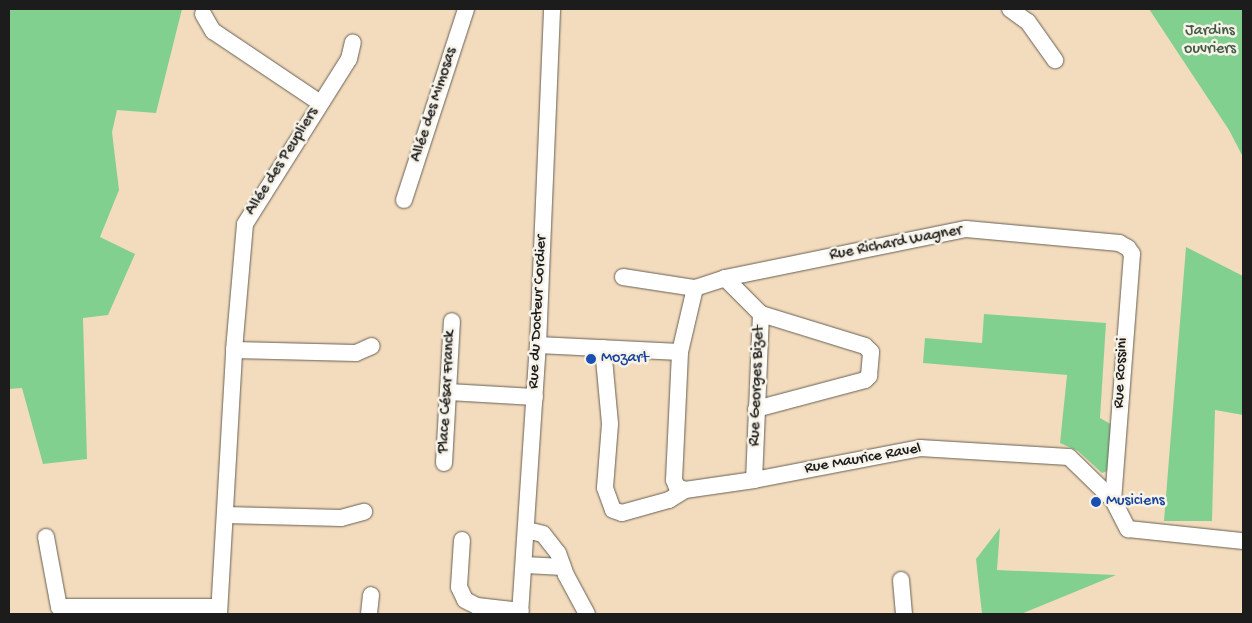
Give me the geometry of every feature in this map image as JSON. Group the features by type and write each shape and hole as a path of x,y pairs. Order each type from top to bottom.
{"street":[{"name":"Allée des Mimosas","path":"404,200 466,9"},
{"name":"Rue du Docteur Cordier","path":"520,613 525,565 538,345 552,9"},
{"path":"1010,9 1028,22 1055,60"},
{"path":"203,14 213,31 320,103"},
{"name":"Allée des Peupliers","path":"219,611 234,350 245,224 349,59 353,42"},
{"name":"Rue Richard Wagner","path":"695,288 725,278 966,229 1119,243 1128,248"},
{"name":"Rue Rossini","path":"1113,500 1132,254 1128,248"},
{"path":"623,277 695,288 680,352 674,480 677,487 685,490"},
{"name":"Rue Georges Bizet","path":"725,278 761,314 754,480"},
{"path":"756,409 865,380 869,376 871,352 865,346 761,314"},
{"name":"Place César Franck","path":"444,462 452,321"},
{"path":"538,345 680,352"},
{"path":"234,350 356,353 372,346"},
{"name":"Rue Maurice Ravel","path":"603,348 610,424 605,488 613,510 622,513 669,500 685,490 754,480 920,448 1069,457 1113,500 1128,529 1243,541"},
{"path":"448,392 535,397"},
{"path":"225,515 341,518 364,512"},
{"path":"527,530 543,534 558,553 587,614"},
{"path":"46,537 59,607 219,611"},
{"path":"462,540 459,587 465,600 478,606 520,613"},
{"path":"525,565 563,567"},
{"path":"901,580 904,614"},
{"path":"369,614 371,595"}],"green space":[{"path":"9,9 182,9 156,113 117,110 112,132 119,190 100,237 135,254 108,315 83,318 87,459 43,464 22,388 9,389"},
{"name":"Jardins ouvriers","path":"1149,9 1243,9 1243,157 1229,130"},
{"path":"1186,247 1243,276 1243,415 1215,410 1212,521 1164,521"},
{"path":"984,314 1106,323 1100,418 1114,426 1110,470 1102,473 1078,451 1060,443 1067,375 923,363 925,338 982,343"},
{"path":"1000,528 997,570 1116,575 1021,614 982,614 976,559"}],"place":[{"name":"Mozart","path":"591,359"},
{"name":"Musiciens","path":"1096,502"}]}
